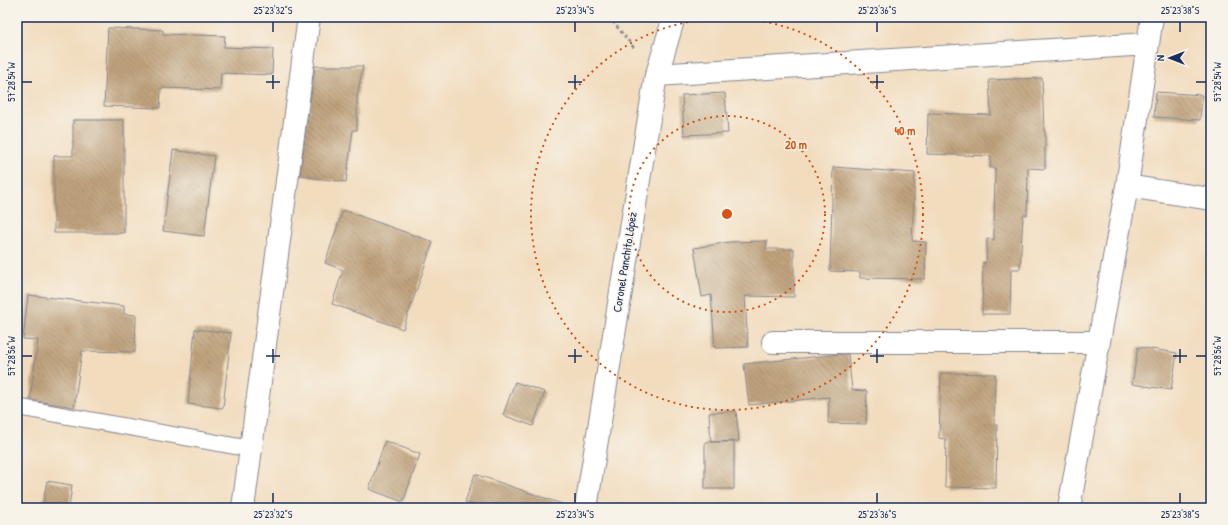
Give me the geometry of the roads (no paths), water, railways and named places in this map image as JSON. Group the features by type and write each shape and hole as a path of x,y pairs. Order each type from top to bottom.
{"street":[{"path":"243,508 309,17"},
{"name":"Coronel Panchito López","path":"586,508 656,75 674,17"},
{"path":"1069,508 1127,186 1152,17"},
{"path":"656,75 1148,44"},
{"path":"1127,186 1211,199"},
{"path":"773,342 1099,342"}],"lane":[{"path":"17,407 251,449"}]}
